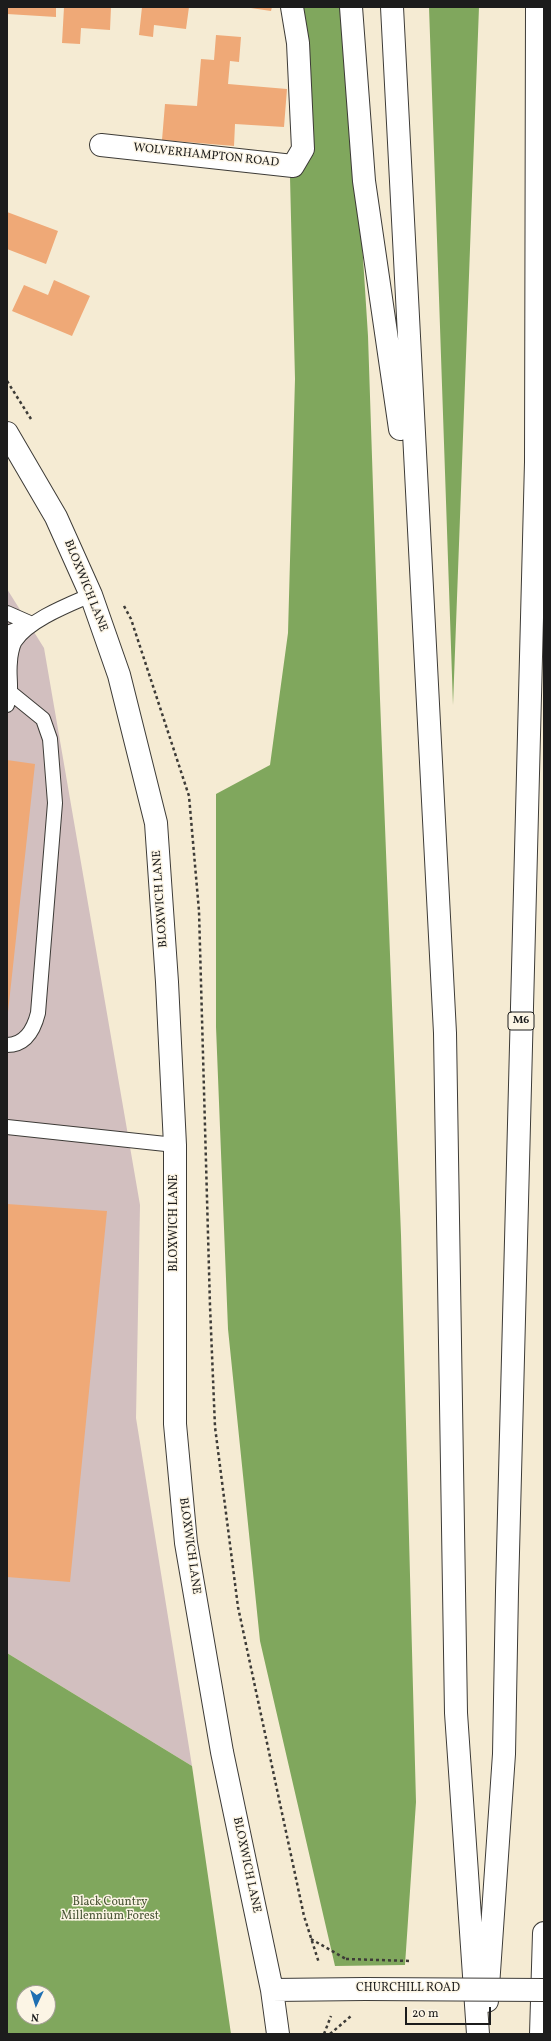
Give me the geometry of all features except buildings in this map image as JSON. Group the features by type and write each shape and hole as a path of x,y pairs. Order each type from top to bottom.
{"main road":[{"name":"WOLVERHAMPTON ROAD","path":"101,145 293,166 303,149 298,43 292,7"},
{"path":"351,7 364,181 419,561"},
{"path":"392,7 419,561 445,1033 456,1713 478,2034"},
{"name":"M6","path":"484,2034 504,1754 506,1591 536,462 537,7"},
{"name":"BLOXWICH LANE","path":"7,433 56,517 91,595 119,675 156,822 168,982 174,1145 175,1424 186,1543 222,1752 272,1990 278,2034"},
{"path":"542,2034 544,1933"},
{"name":"CHURCHILL ROAD","path":"272,1990 544,1990"},
{"path":"542,2034 544,2025"}],"lane":[{"path":"7,633 33,624 53,612 91,595"},
{"path":"7,613 33,624"},
{"path":"7,1045 27,1038 35,1025 38,1013 54,803 50,739 42,719 9,699 10,663 14,642 33,624"},
{"path":"7,1127 174,1145"}],"path":[{"path":"210,1306 215,1427 238,1607 304,1916 329,1989 332,2015 324,2034"},
{"path":"311,1939 346,1959"},
{"path":"330,2034 343,2025 353,2014"}],"shaded area":[{"path":"7,589 44,648 140,1205 136,1418 192,1766 7,1653"}],"green space":[{"path":"300,7 347,7 368,336 380,699 401,1235 416,1802 405,1965 335,1966 260,1641 228,1329 216,1027 216,794 270,765 288,633 295,379 290,177 312,130"},
{"path":"429,7 479,7 453,705"},
{"name":"Black Country Millennium Forest","path":"7,1653 192,1766 231,2034 7,2034"}]}
